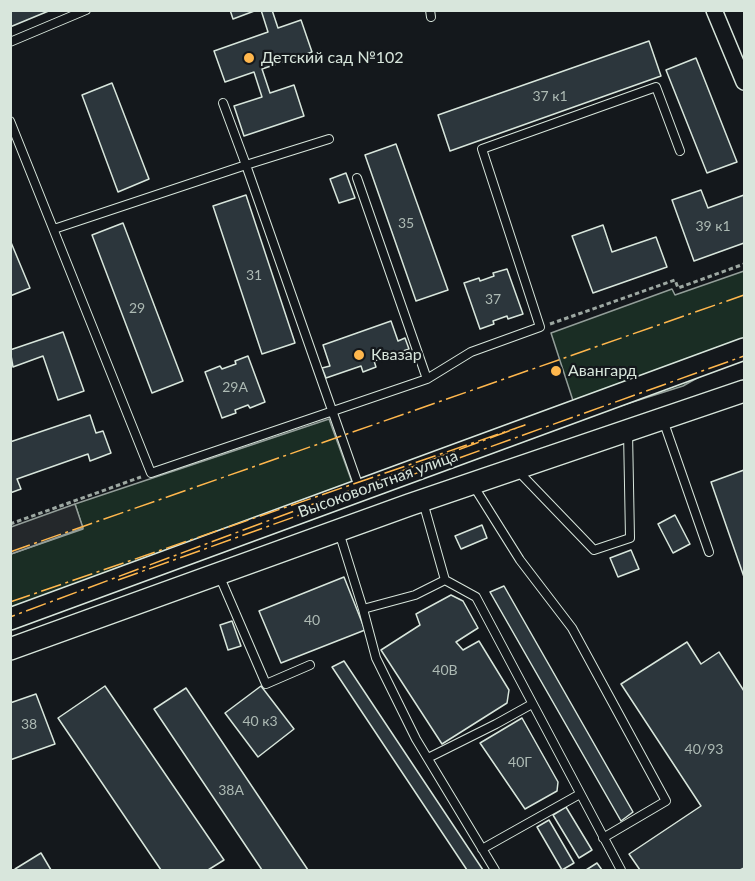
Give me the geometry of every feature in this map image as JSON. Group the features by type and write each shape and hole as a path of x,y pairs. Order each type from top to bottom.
{"street":[{"path":"714,10 744,82"},
{"name":"Высоковольтная улица","path":"10,619 744,349"},
{"name":"Высоковольтная улица","path":"10,649 481,480 744,391"}],"lane":[{"path":"10,42 86,10"},
{"path":"10,121 151,473 428,379 471,352 540,327 482,149 656,87 680,151"},
{"path":"223,102 360,490"},
{"path":"54,229 329,139"},
{"path":"357,178 428,379"},
{"path":"662,418 709,552"},
{"path":"516,469 594,550 630,538 628,430"},
{"path":"481,480 520,560 572,628 666,801 603,838"},
{"path":"416,503 445,580 476,597 621,870"},
{"path":"339,531 376,658 416,739 495,870"},
{"path":"218,574 266,684 310,665"},
{"path":"363,609 415,594 445,580"},
{"path":"428,758 532,704"},
{"path":"482,849 580,794"}],"path":[{"path":"540,327 675,280 678,288 744,264"},
{"path":"10,524 151,473"}],"green space":[{"path":"744,271 744,347 720,365 683,386 579,419 551,333 672,289 675,295"},
{"path":"329,419 352,482 11,613 11,554 83,529 75,504"}],"shaded area":[{"path":"75,504 83,528 11,554 11,527"}],"building":[{"path":"10,10 51,10 10,27"},
{"path":"230,10 257,10 233,19"},
{"path":"261,10 272,10 278,28 301,20 312,52 262,69 270,93 294,85 304,116 244,136 234,106 262,97 254,72 225,82 214,51 268,32"},
{"path":"649,41 661,76 450,151 438,115"},
{"path":"696,58 737,162 707,173 666,70"},
{"path":"112,83 149,179 118,192 82,95"},
{"path":"396,144 448,290 416,301 365,155"},
{"path":"346,173 355,198 339,203 330,179"},
{"path":"701,190 708,208 744,195 744,243 694,261 672,200"},
{"path":"246,195 295,343 262,354 213,206"},
{"path":"123,223 183,381 152,393 92,235"},
{"path":"603,225 612,252 656,237 667,267 593,293 572,236"},
{"path":"10,240 30,288 10,296"},
{"path":"507,269 523,314 508,319 507,316 480,329 464,283 479,278 480,281 494,276 493,273"},
{"name":"Квазар","path":"391,321 398,341 405,338 409,349 374,361 376,367 363,372 361,366 326,378 322,368 330,366 323,345"},
{"path":"63,332 84,391 58,400 43,356 13,367 10,350"},
{"path":"248,356 265,402 250,408 248,405 222,418 205,372 220,366 222,369 236,364 235,361"},
{"path":"90,415 96,433 103,431 111,453 90,461 88,454 17,479 21,489 10,493 10,442"},
{"path":"744,470 744,577 711,482"},
{"path":"675,515 690,544 673,553 658,524"},
{"path":"482,525 487,538 461,549 455,536"},
{"path":"631,550 639,569 618,577 610,558"},
{"path":"344,577 365,630 281,663 259,611"},
{"path":"504,586 633,812 621,821 490,592"},
{"path":"451,595 463,601 478,628 456,642 463,650 479,641 509,690 507,703 442,744 381,650 420,625 416,614"},
{"path":"232,621 241,646 228,650 220,625"},
{"path":"687,642 701,664 719,652 744,691 744,868 740,870 640,870 629,854 701,806 621,684"},
{"path":"344,661 483,870 467,870 332,667"},
{"path":"105,686 224,860 208,870 161,870 58,718"},
{"path":"261,686 294,729 258,757 225,713"},
{"path":"186,688 308,870 262,870 154,709"},
{"path":"36,694 55,744 10,760 10,703"},
{"path":"522,718 558,782 557,791 525,809 480,743"},
{"path":"566,807 592,850 579,858 553,815"},
{"path":"549,820 574,863 562,870 537,827"},
{"path":"41,853 51,870 15,869"},
{"path":"597,863 602,870 586,870"}],"power":[{"path":"10,552 744,295"},
{"path":"118,580 744,356"},
{"path":"10,602 525,425 10,617"}],"place":[{"name":"Детский сад №102","path":"249,58"},
{"name":"Квазар","path":"359,355"},
{"name":"Авангард","path":"556,371"}]}
